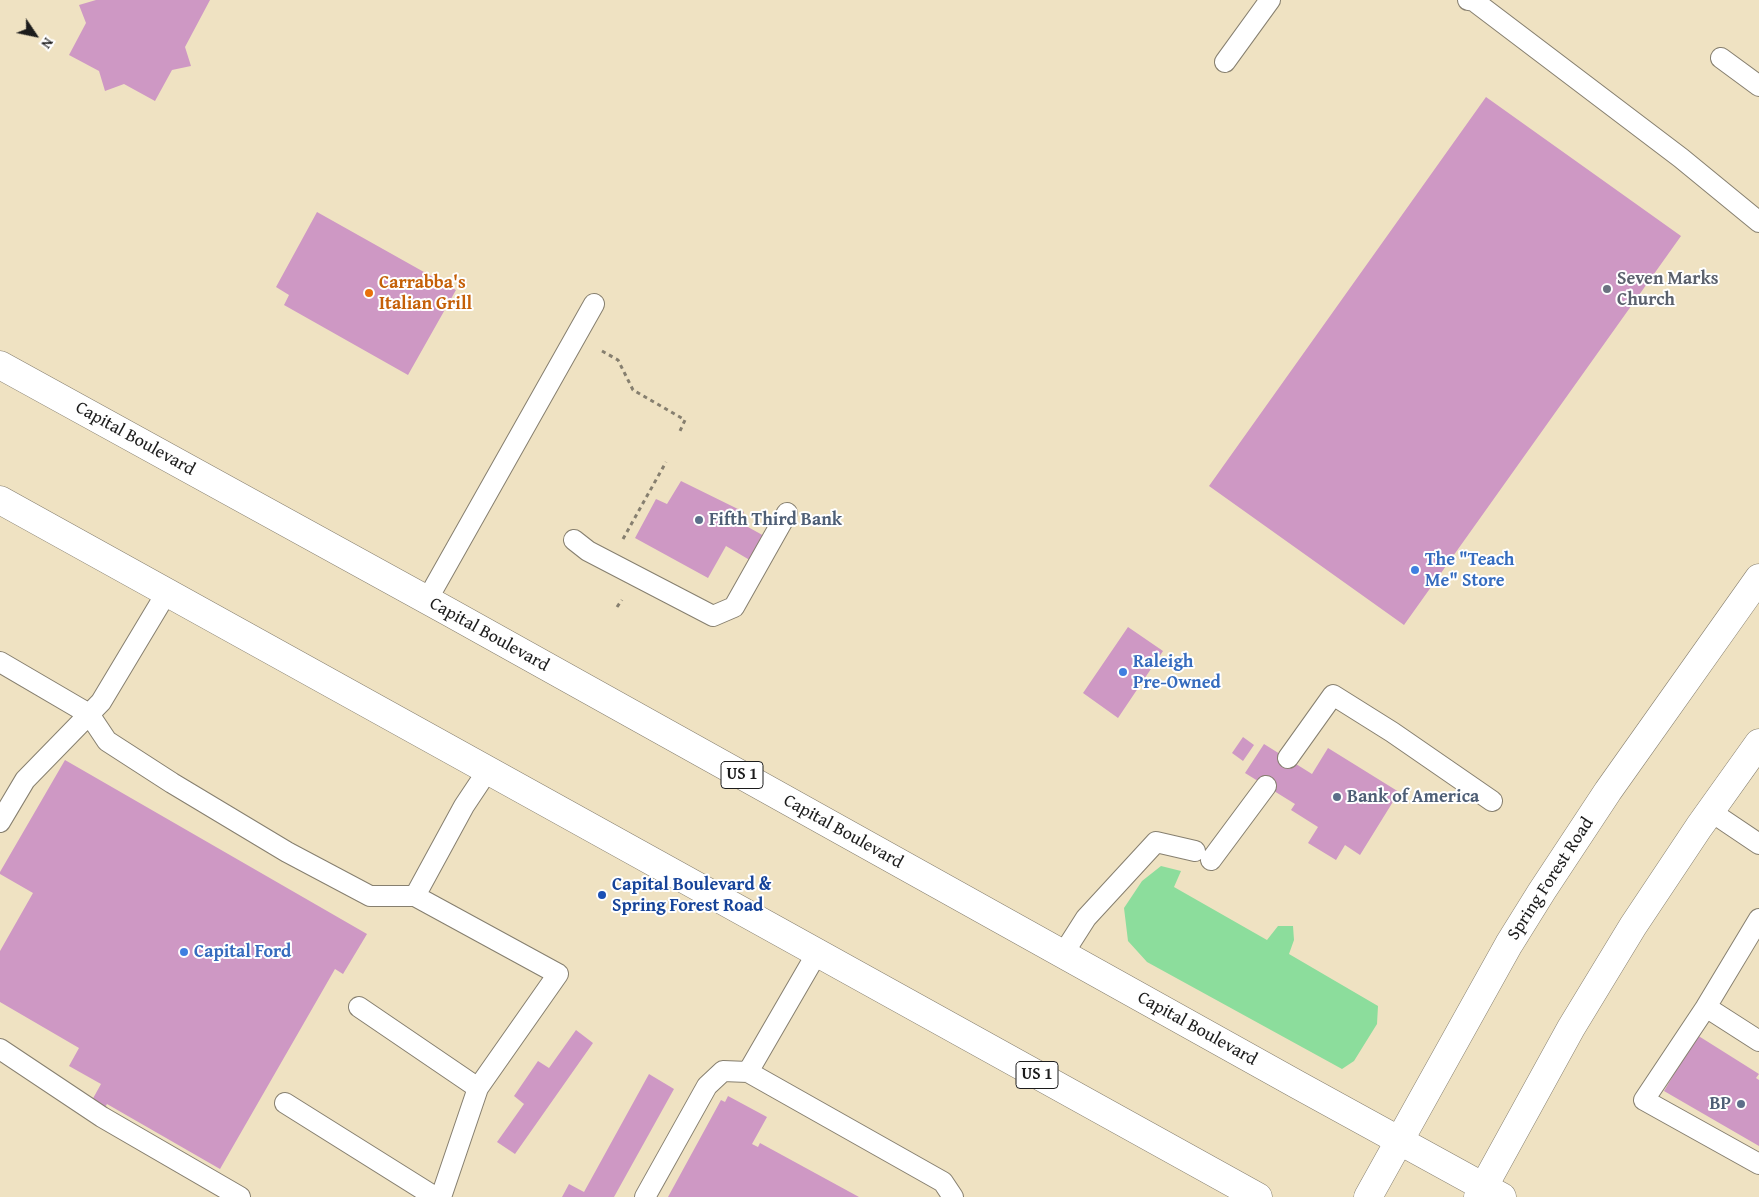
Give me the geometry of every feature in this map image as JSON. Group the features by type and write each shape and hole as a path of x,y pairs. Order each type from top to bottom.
{"main road":[{"name":"Capital Boulevard","path":"0,365 1400,1140 1488,1194"},
{"name":"US 1","path":"0,500 1258,1197"},
{"name":"Spring Forest Road","path":"1368,1197 1509,944 1542,891 1608,791 1759,578"},
{"path":"1488,1194 1571,1028 1633,926 1759,742"}],"lane":[{"path":"1225,62 1270,0"},
{"path":"1468,0 1474,1 1674,152 1759,222"},
{"path":"1721,58 1759,86"},
{"path":"426,600 594,304"},
{"path":"574,540 588,551 713,616 734,607 787,513"},
{"path":"0,822 25,780 101,702 167,592"},
{"path":"0,662 89,714 107,741 172,783 287,852 370,896 415,896 558,974 478,1088 441,1197"},
{"path":"1288,758 1333,695 1392,732 1492,801"},
{"path":"415,896 464,806 488,770"},
{"path":"1063,954 1086,918 1156,842 1203,855 1266,786"},
{"path":"1710,811 1759,844"},
{"path":"1759,919 1706,1007 1644,1100 1759,1164"},
{"path":"748,1072 817,953"},
{"path":"359,1007 478,1088"},
{"path":"1706,1007 1759,1041"},
{"path":"0,1049 102,1116 240,1197"},
{"path":"645,1197 707,1086 723,1071 748,1072 943,1182 953,1197"},
{"path":"285,1103 435,1197"}],"path":[{"path":"602,352 618,360 633,390 686,420 680,431"},
{"path":"622,540 666,462"}],"green space":[{"path":"1161,866 1181,871 1174,887 1267,940 1278,926 1293,926 1294,940 1289,954 1378,1006 1377,1024 1354,1061 1342,1069 1147,962 1128,941 1124,908 1142,881"}],"building":[{"path":"96,0 210,0 185,47 191,66 172,70 155,101 124,84 105,91 99,71 69,55 86,23 79,5"},
{"path":"1486,97 1681,236 1404,625 1209,486"},
{"name":"Carrabba's Italian Grill","path":"317,212 456,290 408,375 284,305 289,295 276,287"},
{"path":"681,481 744,512 739,522 766,537 753,562 726,546 708,578 635,538 656,499 667,504"},
{"name":"Raleigh Pre-Owned","path":"1128,627 1163,651 1118,718 1083,693"},
{"path":"1243,737 1254,745 1243,761 1232,753"},
{"path":"1264,744 1312,774 1328,748 1399,792 1360,855 1345,845 1336,860 1308,843 1318,827 1291,810 1295,804 1245,773"},
{"path":"65,760 367,934 343,974 335,969 220,1169 107,1104 104,1109 91,1102 101,1084 69,1066 79,1048 0,1002 0,951 33,893 0,874 0,872"},
{"path":"576,1030 593,1043 515,1154 497,1142 524,1104 514,1096 538,1061 549,1068"},
{"path":"1697,1035 1759,1074 1756,1078 1759,1080 1759,1146 1664,1091"},
{"path":"649,1074 674,1089 614,1197 562,1197 569,1184 584,1192"},
{"path":"728,1096 767,1117 752,1144 758,1147 760,1143 859,1197 668,1197 721,1100 725,1102"}],"place":[{"name":"Seven Marks Church","path":"1607,289"},
{"name":"Carrabba's Italian Grill","path":"369,293"},
{"name":"Fifth Third Bank","path":"699,520"},
{"name":"The \"Teach Me\" Store","path":"1415,570"},
{"name":"Raleigh Pre-Owned","path":"1123,672"},
{"name":"Bank of America","path":"1337,797"},
{"name":"Capital Boulevard & Spring Forest Road","path":"602,895"},
{"name":"Capital Ford","path":"184,952"},
{"name":"BP","path":"1741,1104"}]}
